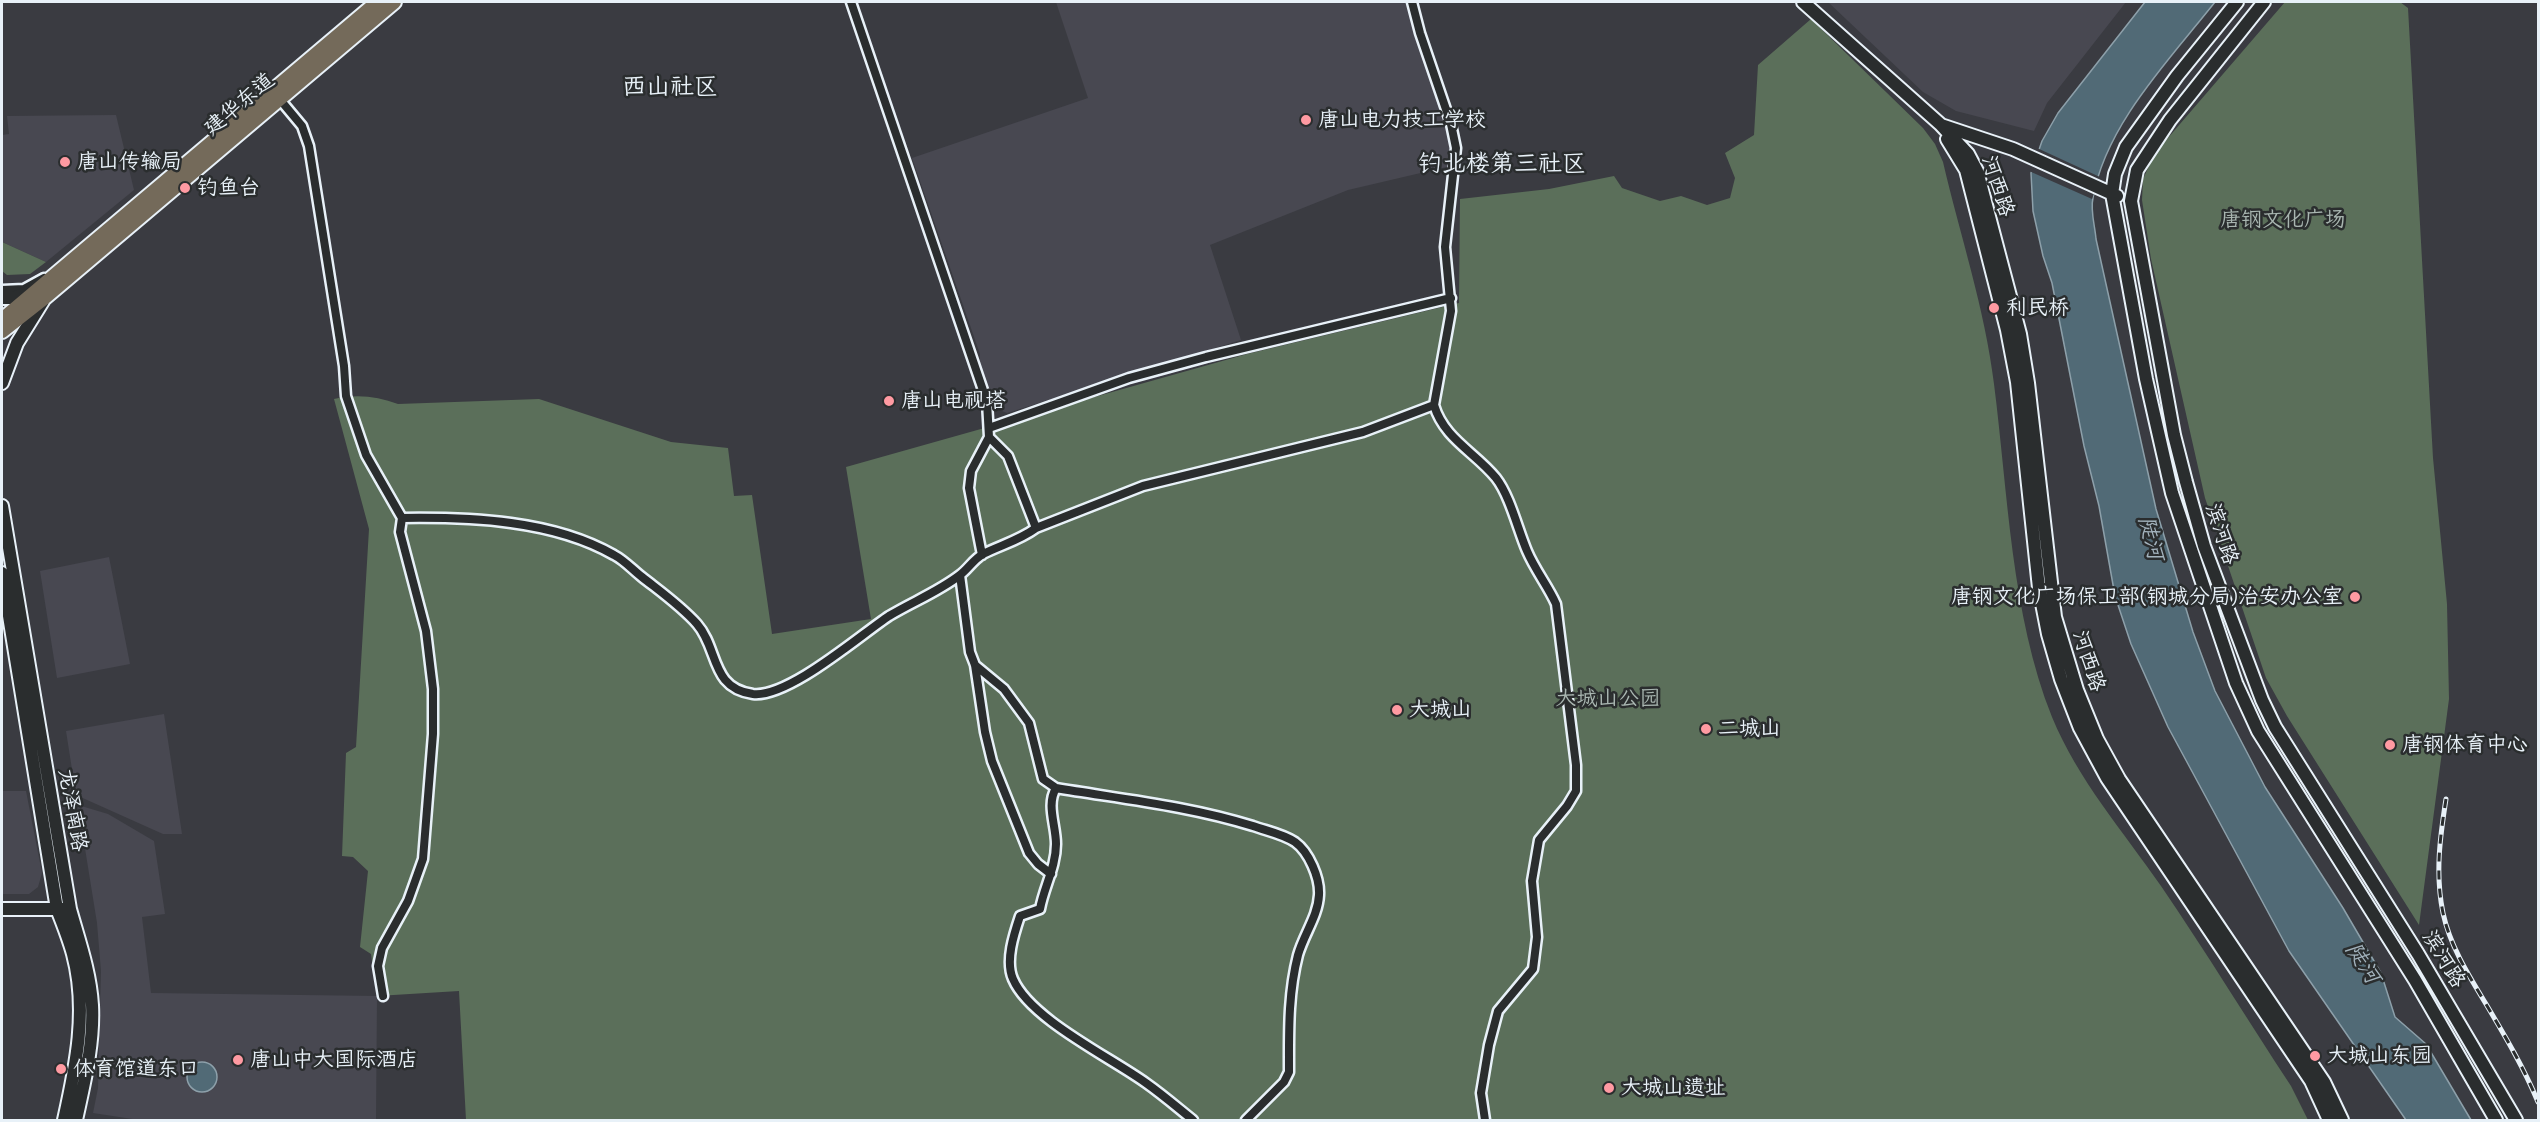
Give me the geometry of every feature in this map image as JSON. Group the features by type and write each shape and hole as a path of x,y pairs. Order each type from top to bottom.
{"main road":[{"name":"建华东道","path":"2,332 44,298 378,2"},
{"name":"建华东道","path":"2,320 275,94 394,2"},
{"name":"河西路","path":"1803,2 1940,124 1968,154 1977,171 2020,334 2028,383 2055,616 2081,700 2097,738 2119,779 2318,1074 2342,1120"},
{"name":"滨河路","path":"2237,2 2176,76 2126,147 2107,192 2172,493 2236,683 2258,731 2415,980 2496,1120"},
{"name":"滨河路","path":"2264,2 2169,120 2137,171 2131,201 2174,435 2204,546 2262,700 2275,727 2418,954 2516,1120"},
{"name":"河西路","path":"1940,124 1966,170 2007,330 2017,382 2039,588 2048,634 2061,679 2076,718 2107,778 2311,1081 2330,1120"},
{"path":"1940,124 2031,158 2131,201"},
{"path":"2,298 13,298 25,294 65,266"},
{"path":"2,383 6,366 17,343 44,298"},
{"name":"龙泽南路","path":"2,506 64,909 87,970 92,1006 90,1043 76,1120"},
{"name":"龙泽南路","path":"2,578 73,954 81,1013 78,1054 64,1120"},
{"path":"2,909 64,909"}],"street":[{"path":"850,2 987,402 989,432 971,471 969,488 982,555"},
{"path":"1412,2 1420,33 1451,124 1456,148 1445,247 1451,311 1434,405 1438,420 1447,433 1498,480 1528,554 1549,587 1556,604 1576,765 1576,791 1567,806 1539,840 1532,881 1537,937 1533,969 1498,1011 1489,1045 1481,1093 1485,1120"},
{"path":"275,94 303,126 309,146 345,366 346,396 366,455 402,518 400,532 426,631 433,689 433,734 423,859 408,901 382,948 378,966 383,996"},
{"path":"2,290 24,289 65,266"},
{"path":"989,432 1129,378 1206,357 1451,298"},
{"path":"402,518 443,518 549,528 614,555 677,605 698,625 706,636 718,672 728,683 753,694 779,690 800,678 890,616 960,575 982,555 1027,535 1036,528 1143,486 1363,432 1434,405"},
{"path":"989,432 1008,456 1036,528"},
{"path":"960,575 969,652 975,665 985,732 992,761 1029,853 1051,874"},
{"path":"975,665 1004,689 1029,723 1043,779 1056,788 1175,807 1232,819 1280,835 1296,843 1307,854 1319,885 1319,895 1316,911 1299,952 1291,990 1289,1072 1284,1082 1246,1120"},
{"path":"1056,788 1051,797 1056,843 1051,874 1040,909 1020,916 1013,938 1011,971 1013,981 1035,1010 1147,1083 1193,1120"}],"shaded area":[{"path":"1056,2 1408,2 1459,164 1348,190 1210,245 1241,340 1007,413 992,407 980,372 980,354 912,158 1088,98"},
{"path":"1828,2 2126,2 2047,103 2034,131 1956,111 1923,92"},
{"name":"唐山传输局","path":"116,115 134,190 46,262 2,242 2,135 9,134 7,116"},
{"path":"109,557 130,664 57,678 40,571"},
{"path":"164,714 182,834 163,834 76,795 66,731"},
{"path":"2,791 26,791 42,873 38,887 29,894 2,894"},
{"name":"唐山中大国际酒店","path":"78,805 108,814 154,841 165,914 142,917 151,993 377,996 376,1120 139,1120 93,1113 98,1088 101,971 97,923"}],"green space":[{"name":"唐钢文化广场","path":"2285,2 2400,2 2408,8 2433,458 2447,604 2449,699 2419,925 2287,716 2266,678 2205,498 2151,259 2142,200 2143,179 2155,153"},
{"name":"大城山公园","path":"1811,19 1923,128 1935,144 1943,162 1985,328 1994,384 2019,595 2038,678 2052,717 2088,784 2194,936 2291,1086 2308,1120 466,1120 459,991 377,996 371,954 360,947 368,871 353,857 342,856 346,753 356,747 369,529 334,399 366,397 398,404 539,399 671,442 728,448 734,496 752,495 772,634 871,619 846,467 1247,354 1459,303 1460,199 1549,189 1614,176 1622,188 1660,201 1681,196 1707,205 1730,198 1735,178 1725,153 1754,135 1758,65"},
{"path":"2,242 46,262 30,274 7,275 2,271"}],"water":[{"name":"陡河","path":"2145,2 2215,2 2160,69 2125,119 2100,171 2092,203 2096,239 2156,509 2193,632 2215,691 2265,787 2343,908 2381,973 2395,1017 2426,1044 2471,1120 2406,1120 2289,951 2168,727 2131,644 2115,596 2099,506 2084,446 2052,283 2043,256 2033,211 2031,173 2042,141 2058,113"},
{"path":"202,1062 213,1066 217,1077 213,1088 202,1092 191,1088 187,1077 191,1066"}],"pier":[{"path":"2037,148 2100,177 2092,199 2029,171"}],"railway":[{"path":"2446,799 2440,841 2439,870 2446,925 2461,960 2514,1052 2538,1102"}],"place":[{"name":"唐山电力技工学校","path":"1306,120"},
{"name":"唐山传输局","path":"65,162"},
{"name":"钓鱼台","path":"185,188"},
{"name":"利民桥","path":"1994,308"},
{"name":"唐山电视塔","path":"889,401"},
{"name":"唐钢文化广场保卫部(钢城分局)治安办公室","path":"2355,597"},
{"name":"大城山","path":"1397,710"},
{"name":"二城山","path":"1706,729"},
{"name":"唐钢体育中心","path":"2390,745"},
{"name":"大城山东园","path":"2315,1056"},
{"name":"唐山中大国际酒店","path":"238,1060"},
{"name":"体育馆道东口","path":"61,1069"},
{"name":"大城山遗址","path":"1609,1088"}],"district":[{"name":"西山社区","path":"670,87"},
{"name":"钓北楼第三社区","path":"1502,164"}]}
